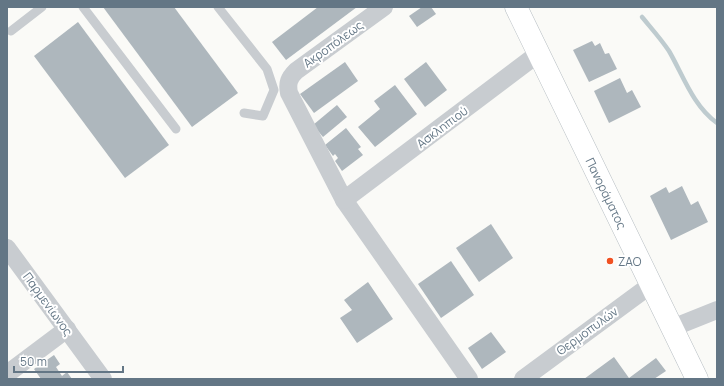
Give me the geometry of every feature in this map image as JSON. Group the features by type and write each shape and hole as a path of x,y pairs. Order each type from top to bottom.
{"main road":[{"name":"Πανοράματος","path":"516,7 698,379"}],"street":[{"name":"Ακροπόλεως","path":"344,200 289,93 288,85 290,78 296,71 384,7"},
{"name":"Ασκληπιού","path":"344,200 539,53"},
{"path":"344,200 469,379"},
{"name":"Παρμενίωνος","path":"7,248 103,379"},
{"name":"Θερμοπυλών","path":"523,379 652,284"},
{"path":"672,328 717,310"},
{"path":"7,374 67,329"}],"lane":[{"path":"11,32 42,7"},
{"path":"83,7 176,129"},
{"path":"218,7 267,69 274,90 263,116 244,113"}],"building":[{"path":"103,7 174,7 238,93 192,127"},
{"path":"318,7 357,7 286,60 272,42"},
{"path":"422,7 431,7 436,14 417,27 409,16"},
{"path":"78,22 169,145 125,178 34,56"},
{"path":"592,41 595,46 600,43 605,54 609,53 617,69 589,82 573,50"},
{"path":"345,62 358,81 314,113 300,94"},
{"path":"426,62 447,90 425,107 404,79"},
{"path":"620,78 627,93 632,90 641,107 609,123 594,91"},
{"path":"395,85 417,114 375,147 358,127 380,109 374,101"},
{"path":"337,105 347,117 323,137 313,125"},
{"path":"346,128 361,147 358,149 363,155 342,171 335,161 338,158 335,154 333,156 325,145"},
{"path":"682,186 691,205 698,201 708,222 671,240 650,196 666,187 669,193"},
{"path":"491,224 513,258 479,282 456,248"},
{"path":"451,261 474,295 441,318 418,284"},
{"path":"368,282 393,319 357,343 340,318 352,310 344,300"},
{"path":"491,332 506,352 482,369 468,348"},
{"path":"54,355 60,364 56,367 62,376 67,372 72,379 41,379 34,369"},
{"path":"614,357 629,378 656,358 666,371 654,379 584,379"}],"waterway":[{"path":"642,17 669,51 689,90 701,108 717,123"}],"place":[{"name":"ZAO","path":"610,261"}]}
